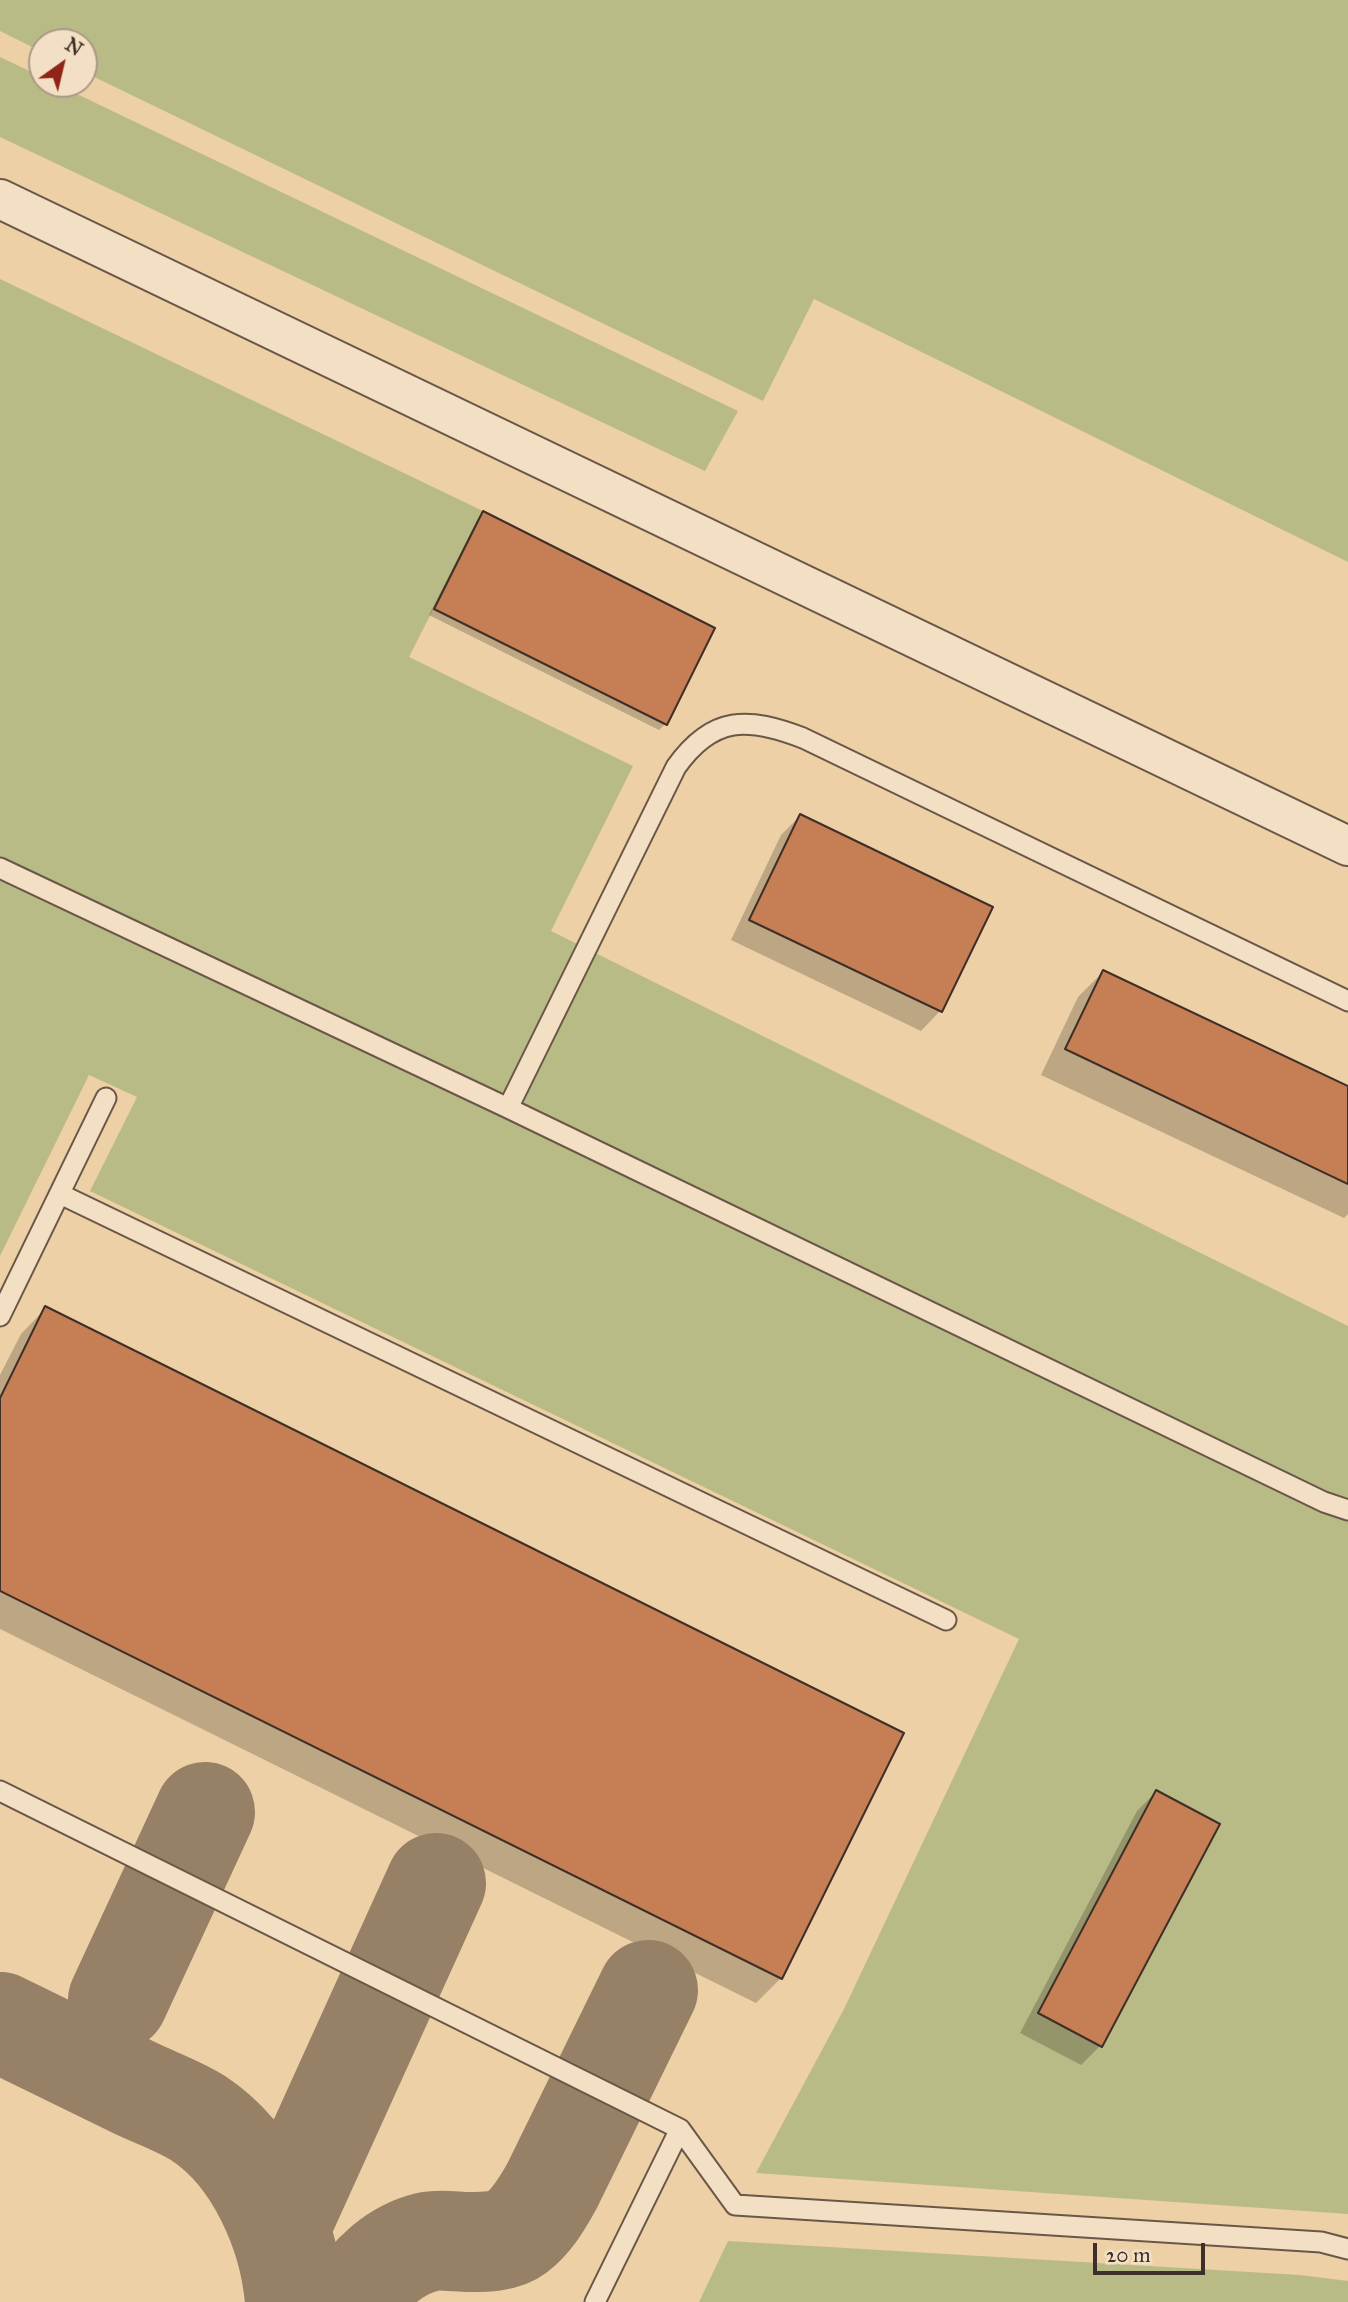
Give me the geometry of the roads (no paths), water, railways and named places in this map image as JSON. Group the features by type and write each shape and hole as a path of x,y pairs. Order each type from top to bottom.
{"street":[{"path":"0,199 1348,846"}],"lane":[{"path":"508,1108 676,767 700,740 714,730 732,725 767,725 803,738 1348,1001"},
{"path":"0,868 508,1108 1324,1502 1348,1510"},
{"path":"0,1316 106,1098"},
{"path":"60,1194 946,1620"},
{"path":"0,1791 680,2129 736,2205 1321,2242 1348,2249"},
{"path":"595,2302 680,2129"}]}
